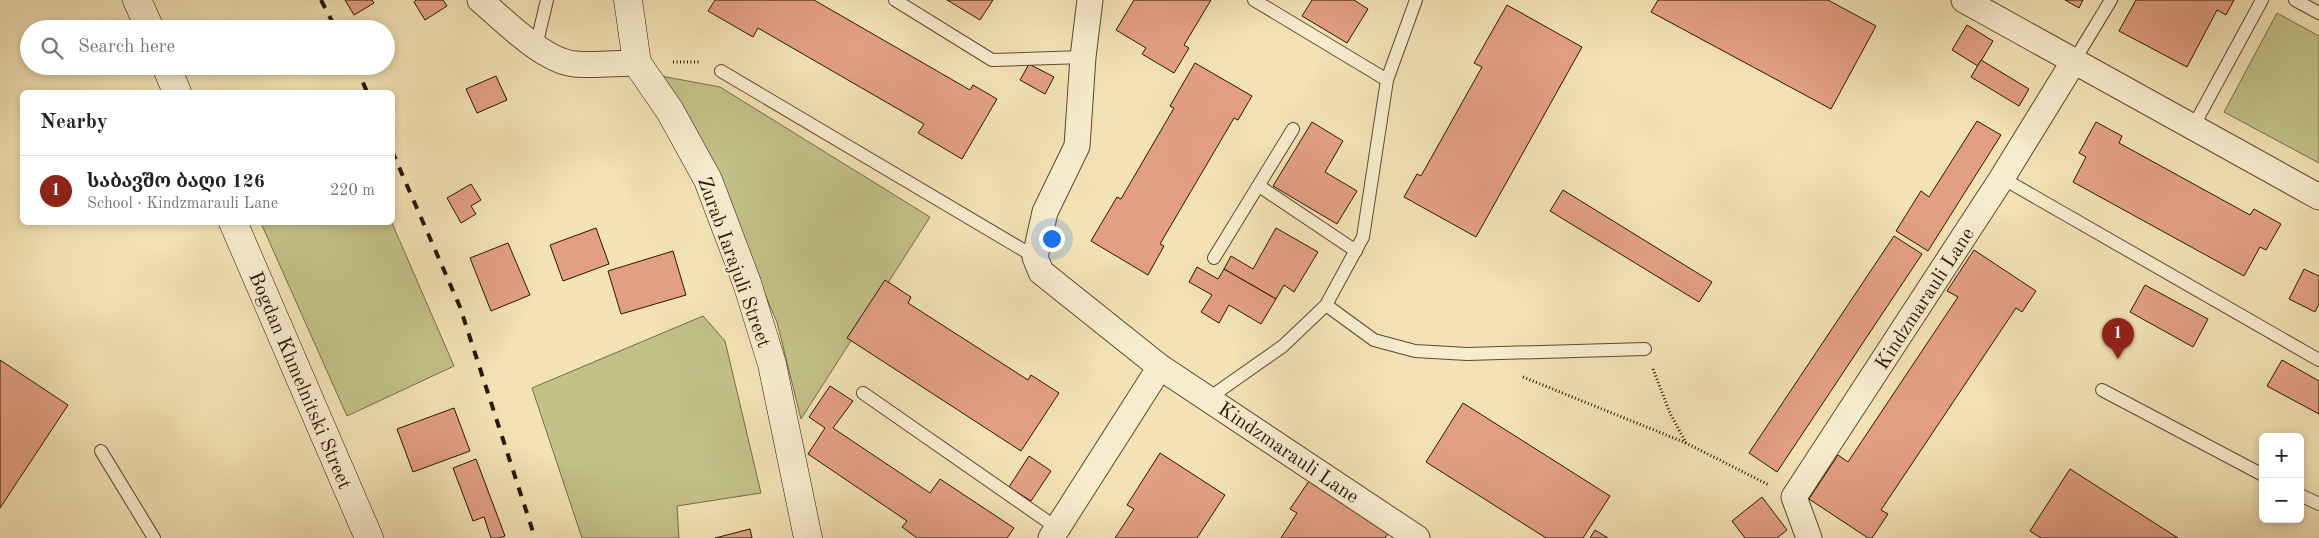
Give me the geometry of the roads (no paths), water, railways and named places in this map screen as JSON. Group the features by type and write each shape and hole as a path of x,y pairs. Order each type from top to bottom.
{"main road":[{"path":"137,0 146,20"},
{"name":"Zurab Iarajuli Street","path":"628,0 637,63 670,111 708,180 746,283 772,364 808,538"},
{"path":"170,75 176,90"},
{"name":"Bogdan Khmelnitski Street","path":"234,225 369,538"}],"street":[{"path":"480,0 536,46 556,58 574,64 637,63"},
{"path":"1035,257 1045,212 1077,146 1083,57 1090,0"},
{"path":"1964,0 2319,197"},
{"name":"Kindzmarauli Lane","path":"1809,538 1794,497 2002,178 2074,61"},
{"name":"Kindzmarauli Lane","path":"1035,257 1041,272 1160,367 1417,538"},
{"path":"1054,533 1160,367"}],"lane":[{"path":"536,46 546,0"},
{"path":"894,0 992,60 1083,57"},
{"path":"1254,0 1387,80"},
{"path":"1209,398 1283,346 1326,305 1356,251 1363,237 1387,80 1416,0"},
{"path":"2074,61 2111,0"},
{"path":"2193,127 2262,0"},
{"path":"2295,0 2319,13"},
{"path":"721,71 1035,257"},
{"path":"1214,258 1293,129"},
{"path":"2002,178 2319,360"},
{"path":"1259,186 1356,251"},
{"path":"1326,305 1374,340 1415,351 1466,354 1645,349"},
{"path":"2102,390 2259,473"},
{"path":"863,393 1054,533"},
{"path":"101,450 154,538"},
{"path":"2304,496 2319,504"}],"railway":[{"path":"321,0 331,20"},
{"path":"360,75 366,90"},
{"path":"395,158 460,307 535,538"}],"place":[{"name":"საბავშო ბაღი 126","path":"2118,359"}]}
